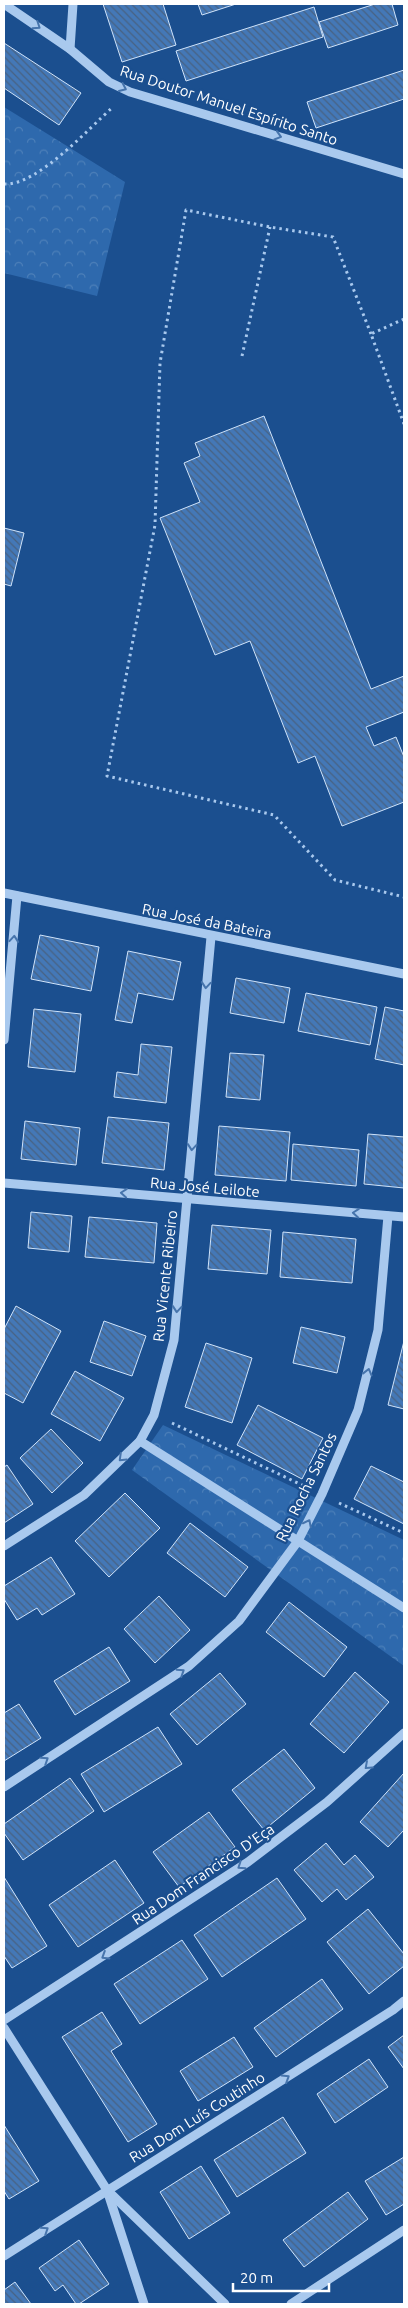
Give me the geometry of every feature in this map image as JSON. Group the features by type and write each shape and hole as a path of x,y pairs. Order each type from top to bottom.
{"street":[{"name":"Rua Doutor Manuel Espírito Santo","path":"4,4 70,49 109,82 130,92 404,174"},
{"path":"70,49 73,4"},
{"name":"Rua José da Bateira","path":"4,893 404,974"},
{"path":"4,1040 17,896"},
{"name":"Rua Vicente Ribeiro","path":"4,1546 84,1495 140,1441 154,1415 174,1340 211,936"},
{"name":"Rua José Leilote","path":"4,1182 404,1217"},
{"name":"Rua Rocha Santos","path":"4,1787 189,1666 239,1621 298,1541 322,1494 358,1410 378,1330 388,1216"},
{"path":"140,1441 404,1608"},
{"name":"Rua Dom Francisco D'Eça","path":"4,2020 248,1862 327,1802 404,1733"},
{"name":"Rua Dom Luís Coutinho","path":"4,2256 393,2010 404,2001"},
{"path":"4,2028 107,2190 225,2304"},
{"path":"107,2190 144,2304"},
{"path":"291,2304 404,2230"}],"path":[{"path":"4,184 14,184 44,168 130,92"},
{"path":"404,424 333,237 270,227 186,210 160,363 155,525 107,776 274,815 335,880 404,897"},
{"path":"242,356 270,227"},
{"path":"371,334 404,319"},
{"path":"154,1415 404,1533"}],"green space":[{"path":"4,107 125,182 97,296 4,273"},
{"path":"163,1425 404,1540 404,1666 132,1470"}],"building":[{"path":"103,4 163,4 176,45 122,62"},
{"path":"198,4 236,4 202,15"},
{"path":"375,4 392,4 398,25 328,48 319,22"},
{"path":"314,7 323,37 186,81 176,51"},
{"path":"4,43 81,93 59,125 4,88"},
{"path":"404,70 404,99 316,128 307,102"},
{"path":"264,416 371,689 404,676 404,712 366,727 374,746 396,737 404,757 404,802 342,826 315,756 298,763 250,641 215,655 160,518 200,502 184,463 200,456 195,443"},
{"path":"4,528 24,533 11,586 4,584"},
{"path":"40,935 99,947 91,991 31,979"},
{"path":"128,951 181,962 173,1000 138,993 132,1023 115,1020"},
{"path":"236,978 290,988 284,1023 230,1013"},
{"path":"306,993 377,1007 370,1045 298,1031"},
{"path":"385,1007 404,1011 404,1065 375,1059"},
{"path":"34,1009 81,1014 75,1072 28,1067"},
{"path":"141,1044 172,1047 166,1103 114,1097 117,1072 138,1075"},
{"path":"230,1053 264,1055 260,1100 226,1097"},
{"path":"108,1117 169,1123 164,1170 102,1163"},
{"path":"25,1121 80,1128 76,1165 21,1159"},
{"path":"219,1126 290,1132 286,1181 215,1175"},
{"path":"368,1134 404,1137 404,1188 364,1184"},
{"path":"293,1144 359,1150 356,1186 291,1180"},
{"path":"31,1212 72,1216 69,1252 28,1248"},
{"path":"89,1217 157,1223 154,1263 85,1257"},
{"path":"212,1225 271,1230 267,1274 208,1269"},
{"path":"283,1232 356,1239 352,1283 280,1277"},
{"path":"16,1306 61,1331 23,1403 4,1393 4,1329"},
{"path":"104,1321 146,1336 132,1376 90,1362"},
{"path":"301,1327 345,1337 337,1373 293,1363"},
{"path":"404,1341 404,1409 388,1405"},
{"path":"206,1343 252,1358 232,1423 185,1407"},
{"path":"75,1371 124,1398 100,1441 51,1414"},
{"path":"258,1405 323,1438 302,1479 237,1445"},
{"path":"51,1429 83,1463 52,1493 20,1458"},
{"path":"7,1465 33,1504 4,1523 4,1467"},
{"path":"371,1466 404,1482 404,1524 354,1499"},
{"path":"125,1493 160,1528 109,1577 75,1541"},
{"path":"190,1523 248,1567 225,1597 167,1553"},
{"path":"51,1557 75,1594 42,1615 37,1608 17,1620 4,1599 4,1586"},
{"path":"159,1596 190,1630 155,1663 124,1629"},
{"path":"289,1602 347,1647 324,1677 266,1632"},
{"path":"109,1647 130,1681 75,1715 54,1681"},
{"path":"355,1672 389,1702 344,1753 310,1724"},
{"path":"220,1673 246,1704 197,1745 170,1714"},
{"path":"19,1704 41,1738 4,1761 4,1713"},
{"path":"158,1727 182,1764 104,1812 81,1774"},
{"path":"284,1749 315,1788 264,1830 232,1790"},
{"path":"404,1773 404,1830 388,1847 360,1822"},
{"path":"70,1778 94,1811 23,1860 4,1833 4,1824"},
{"path":"209,1812 235,1847 179,1887 153,1852"},
{"path":"326,1843 344,1865 355,1855 374,1877 346,1900 337,1889 322,1902 294,1870"},
{"path":"115,1860 144,1903 78,1947 49,1905"},
{"path":"4,1877 47,1946 12,1968 4,1956"},
{"path":"277,1878 306,1919 222,1977 194,1935"},
{"path":"368,1909 404,1954 404,1966 369,1994 327,1942"},
{"path":"182,1940 208,1979 140,2024 114,1984"},
{"path":"322,1979 343,2009 276,2057 254,2028"},
{"path":"102,2012 122,2044 111,2051 157,2124 128,2142 62,2037"},
{"path":"404,2035 404,2069 388,2047"},
{"path":"234,2037 253,2067 198,2101 180,2071"},
{"path":"369,2059 388,2087 335,2123 317,2094"},
{"path":"283,2117 306,2153 237,2197 214,2160"},
{"path":"4,2125 39,2181 9,2199 4,2191"},
{"path":"404,2157 404,2204 386,2215 365,2181"},
{"path":"201,2166 230,2213 189,2239 160,2192"},
{"path":"348,2192 368,2219 304,2267 283,2240"},
{"path":"79,2240 109,2284 79,2304 76,2304 63,2285 55,2291 39,2268"},
{"path":"15,2282 31,2304 4,2304 4,2290"}]}
